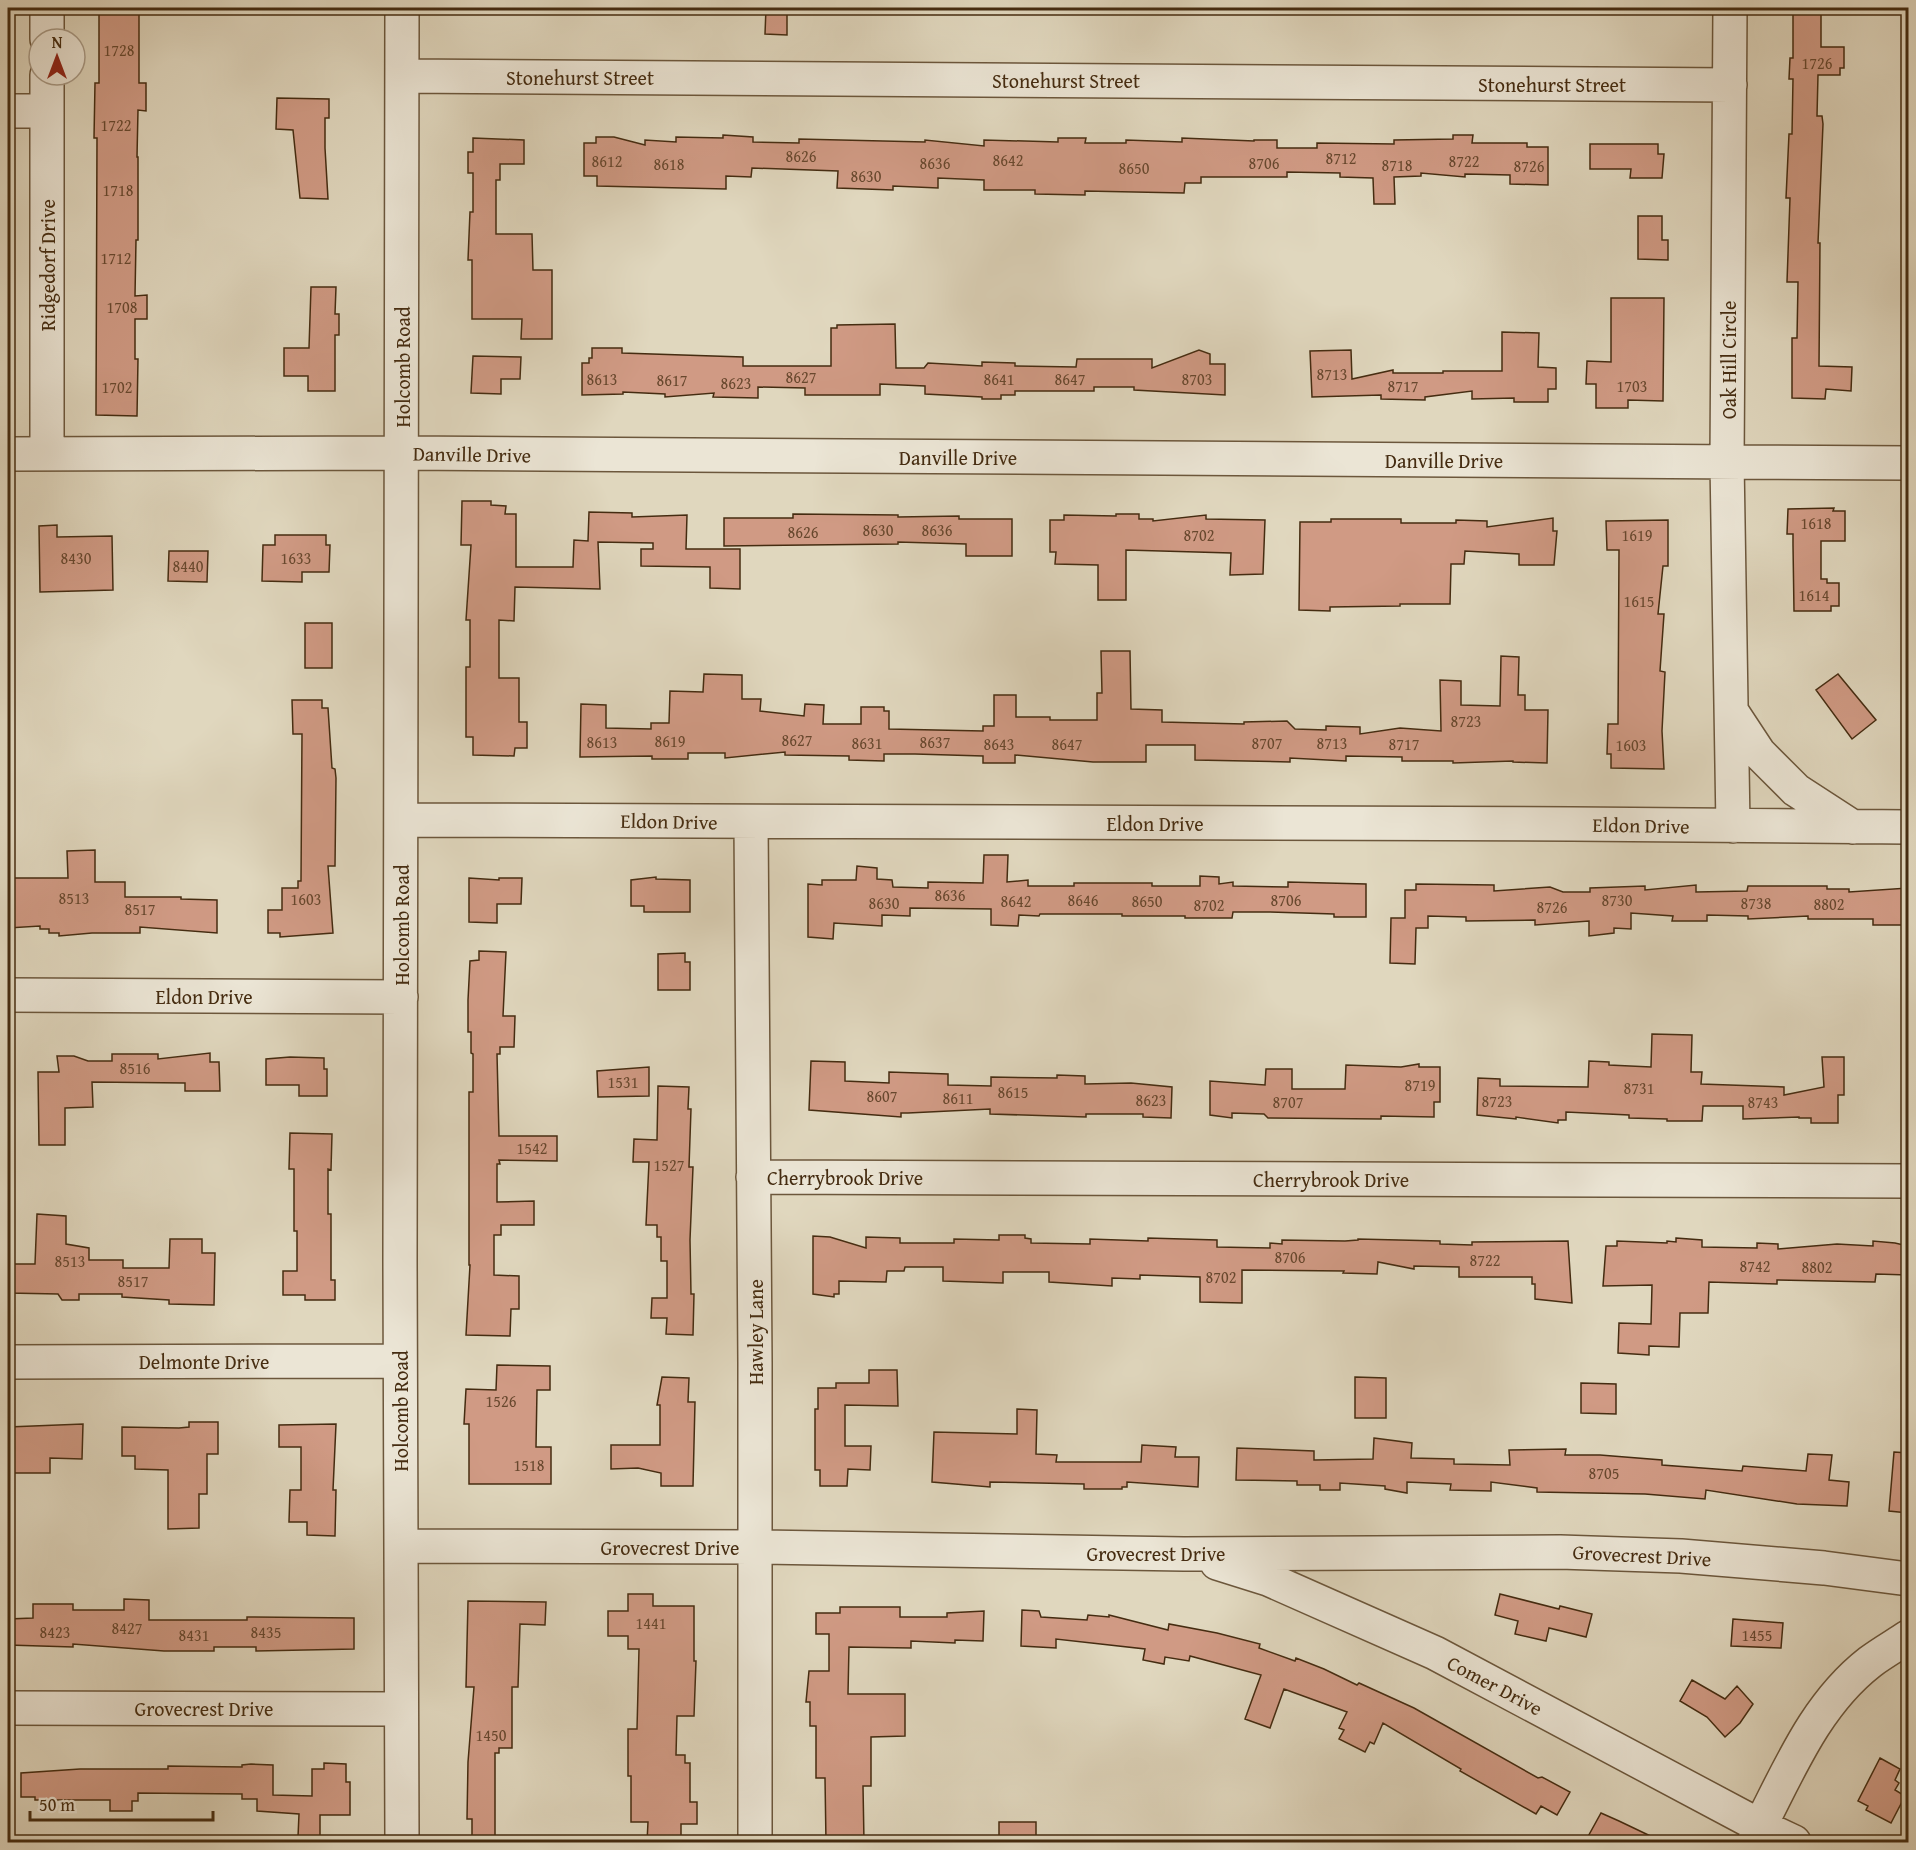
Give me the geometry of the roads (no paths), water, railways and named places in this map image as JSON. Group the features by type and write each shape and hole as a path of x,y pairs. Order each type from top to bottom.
{"street":[{"path":"47,8 47,27"},
{"name":"Holcomb Road","path":"402,8 400,1361 402,1842"},
{"name":"Oak Hill Circle","path":"1730,8 1728,462 1733,826"},
{"name":"Stonehurst Street","path":"402,76 1730,85"},
{"name":"Ridgedorf Drive","path":"47,87 47,454"},
{"path":"8,111 47,111"},
{"name":"Danville Drive","path":"8,454 402,453 1908,463"},
{"path":"1732,712 1759,753 1796,790 1852,827"},
{"name":"Eldon Drive","path":"402,820 1908,827"},
{"name":"Hawley Lane","path":"751,822 756,1547 755,1842"},
{"name":"Eldon Drive","path":"8,995 401,997"},
{"name":"Cherrybrook Drive","path":"753,1177 1908,1181"},
{"name":"Delmonte Drive","path":"8,1362 400,1361"},
{"name":"Grovecrest Drive","path":"402,1546 756,1547 1184,1554 1560,1551 1681,1556 1824,1568 1908,1579"},
{"name":"Comer Drive","path":"1184,1554 1268,1579 1435,1653 1757,1834 1794,1842"},
{"path":"1757,1834 1812,1726 1839,1691 1869,1662 1908,1637"},
{"name":"Grovecrest Drive","path":"8,1708 401,1709"}]}
